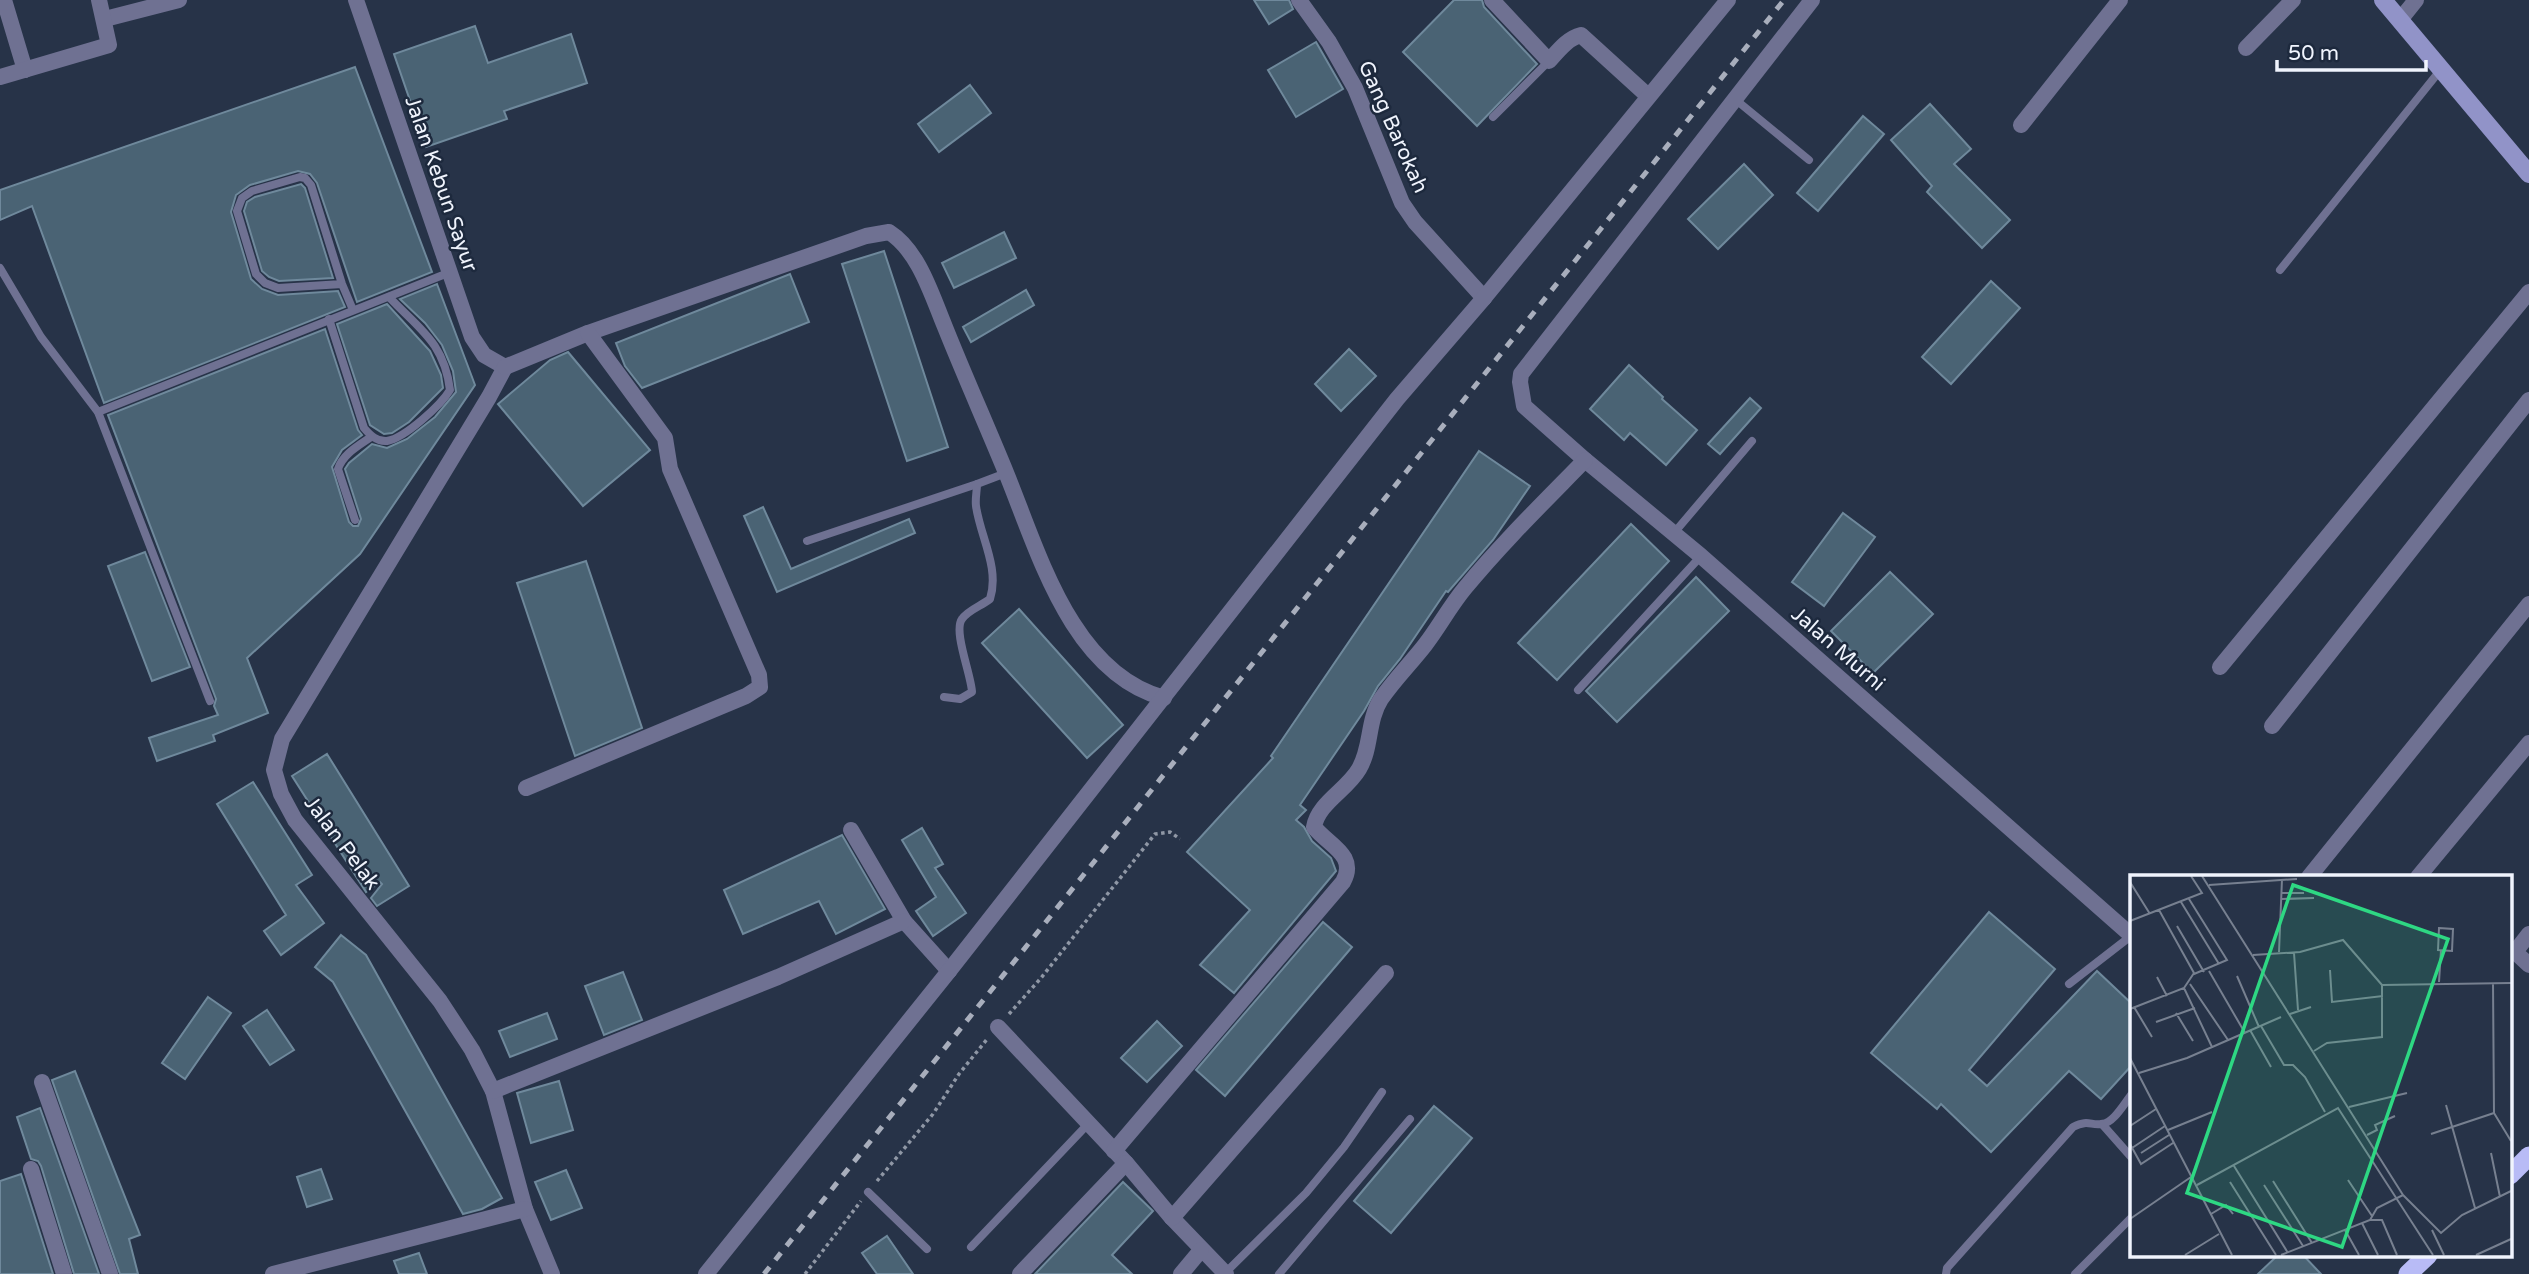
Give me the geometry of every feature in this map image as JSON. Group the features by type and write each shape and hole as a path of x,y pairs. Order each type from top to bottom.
{"highway":[{"path":"2512,1173 2529,1156"},
{"path":"2408,1274 2427,1256"}],"main road":[{"path":"2382,0 2528,171"}],"street":[{"path":"4,0 25,69"},
{"path":"0,77 109,45 99,0"},
{"path":"105,19 162,2 179,0"},
{"name":"Jalan Kebun Sayur","path":"356,0 472,337 484,355 505,367"},
{"name":"Gang Barokah","path":"1299,0 1329,42 1355,88 1402,202 1415,222 1484,298"},
{"path":"1492,0 1549,61 1559,49 1581,34 1648,96"},
{"path":"706,1274 950,971 1397,399 1484,298 1728,0"},
{"path":"1741,104 1812,0"},
{"path":"2021,125 2120,0"},
{"path":"2246,48 2293,0"},
{"path":"2400,20 2416,0"},
{"name":"Jalan Murni","path":"1741,104 1521,374 1524,406 1701,556 2130,935"},
{"path":"505,367 588,333 866,236 889,232 904,245 922,276 1032,541 1074,624 1106,666 1129,684 1164,698"},
{"path":"2220,667 2529,292"},
{"path":"526,788 746,696 760,687 759,675 670,469 664,438 588,333"},
{"name":"Jalan Pelak","path":"505,367 282,739 274,770 281,794 295,820 440,1001 472,1050 494,1091 525,1209 552,1274"},
{"path":"2272,726 2529,400"},
{"path":"1114,1151 1343,882 1349,872 1347,862 1314,827 1315,818 1359,770 1369,747 1372,718 1381,700 1472,580 1518,527 1585,460"},
{"path":"2311,875 2529,604"},
{"path":"2420,875 2529,743"},
{"path":"851,830 904,921 950,971"},
{"path":"494,1091 778,977 904,921"},
{"path":"2529,934 2513,950 2529,965"},
{"path":"1172,1218 1386,973"},
{"path":"998,1027 1225,1273"},
{"path":"42,1082 110,1274"},
{"path":"1020,1274 1126,1163"},
{"path":"31,1169 64,1274"},
{"path":"273,1274 525,1209"},
{"path":"1181,1274 1201,1250"}],"lane":[{"path":"1493,117 1549,61"},
{"path":"2280,270 2442,68"},
{"path":"1741,104 1809,160"},
{"path":"342,284 278,288 265,283 256,274 237,211 242,198 251,191 300,177 305,178 311,185 342,284 353,310"},
{"path":"0,268 41,337 98,412 210,701"},
{"path":"98,412 448,273"},
{"path":"329,319 364,428 371,437 386,441 402,434 443,402 450,390 443,360 436,345 389,297"},
{"path":"355,520 338,469 346,454 371,437"},
{"path":"1674,533 1752,441"},
{"path":"807,541 1006,473"},
{"path":"944,698 960,698 972,692 959,624 969,612 990,599 993,590 988,549 976,507 977,484"},
{"path":"1578,690 1701,556"},
{"path":"2069,984 2130,937"},
{"path":"1225,1273 1306,1193 1345,1147 1382,1092"},
{"path":"1946,1274 1947,1268 2073,1127 2084,1122 2102,1124 2110,1120 2130,1096"},
{"path":"1279,1274 1410,1119"},
{"path":"971,1247 1088,1124"},
{"path":"2102,1124 2130,1156"},
{"path":"869,1195 927,1249"},
{"path":"2075,1274 2130,1219"}],"path":[{"path":"804,1274 933,1114 962,1069 1041,978 1155,834 1170,832 1180,839"}],"building":[{"path":"1254,0 1289,0 1293,9 1269,24"},
{"path":"1454,0 1482,0 1484,7 1537,64 1477,126 1403,52"},
{"path":"475,26 488,63 571,34 587,83 504,111 507,119 426,147 394,54"},
{"path":"1316,42 1343,89 1296,117 1268,70"},
{"path":"355,67 432,272 357,302 317,183 310,174 298,171 250,185 236,195 231,212 251,279 262,289 278,295 338,291 345,307 104,403 32,206 0,220 0,190"},
{"path":"970,85 991,113 939,152 918,124"},
{"path":"1930,104 1971,149 1954,164 2010,220 1982,248 1927,192 1932,186 1891,140"},
{"path":"1863,116 1884,134 1818,211 1797,193"},
{"path":"1744,164 1773,195 1718,249 1688,219"},
{"path":"301,184 305,188 333,278 279,281 262,271 244,211 247,202 255,197"},
{"path":"1004,232 1016,258 954,288 942,263"},
{"path":"884,251 948,447 907,461 842,264"},
{"path":"790,274 809,322 642,388 625,366 616,343"},
{"path":"1991,281 2020,308 1951,384 1922,357"},
{"path":"437,284 475,385 360,554 247,658 268,713 213,735 215,741 157,761 149,738 218,715 214,706 216,699 108,415 325,329 358,430 362,435 342,450 332,467 349,522 358,526 361,519 345,469 349,463 372,444 387,448 407,439 435,417 456,392 453,371 442,345 425,323 400,299"},
{"path":"1026,290 1034,305 971,342 963,327"},
{"path":"387,304 430,351 441,375 443,388 409,422 392,433 384,434 370,425 337,324"},
{"path":"1349,349 1376,376 1341,411 1315,384"},
{"path":"568,352 650,450 583,506 498,404 550,360"},
{"path":"1629,365 1697,430 1666,465 1630,433 1624,440 1590,409"},
{"path":"1750,398 1761,408 1720,454 1708,444"},
{"path":"1479,451 1530,486 1493,540 1448,592 1446,591 1400,659 1378,686 1300,805 1306,810 1296,820 1304,827 1312,841 1331,858 1336,871 1234,993 1200,965 1250,910 1187,852 1273,758 1271,756"},
{"path":"763,507 791,569 909,519 915,533 777,592 744,516"},
{"path":"1843,513 1875,537 1824,606 1792,582"},
{"path":"1631,524 1669,561 1557,680 1518,643"},
{"path":"145,552 190,667 152,681 108,566"},
{"path":"586,561 642,728 575,756 517,583"},
{"path":"1890,572 1933,614 1873,673 1831,631"},
{"path":"1696,577 1729,611 1617,722 1586,691"},
{"path":"1019,609 1123,725 1087,758 982,643"},
{"path":"327,754 409,886 377,906 371,898 382,884 380,882 366,892 292,776"},
{"path":"253,782 312,875 296,885 324,923 281,955 264,931 286,915 217,804"},
{"path":"922,828 943,864 935,868 966,913 933,936 916,911 936,897 902,840"},
{"path":"842,835 885,909 836,934 819,901 743,934 724,890"},
{"path":"1989,912 2055,969 1969,1070 1987,1086 2097,971 2130,1002 2130,1067 2101,1099 2069,1071 1991,1152 1941,1104 1937,1109 1871,1053"},
{"path":"1323,922 1352,947 1225,1096 1196,1070"},
{"path":"341,935 366,955 502,1198 482,1209 463,1214 333,982 315,967"},
{"path":"623,972 642,1020 604,1035 585,986"},
{"path":"208,997 231,1013 185,1079 162,1063"},
{"path":"267,1010 294,1050 270,1065 243,1026"},
{"path":"547,1013 557,1039 510,1057 499,1031"},
{"path":"1157,1021 1182,1046 1147,1082 1121,1058"},
{"path":"75,1071 140,1235 129,1239 138,1274 120,1274 52,1080"},
{"path":"559,1081 573,1130 531,1143 517,1093"},
{"path":"1434,1106 1472,1138 1391,1233 1354,1201"},
{"path":"40,1108 99,1274 74,1274 41,1166 38,1161 31,1159 17,1117"},
{"path":"321,1169 332,1199 307,1207 297,1177"},
{"path":"566,1170 582,1208 551,1220 535,1182"},
{"path":"21,1174 53,1274 0,1274 0,1181"},
{"path":"1123,1182 1153,1211 1112,1255 1132,1274 1035,1274"},
{"path":"887,1236 913,1274 877,1274 862,1253"},
{"path":"419,1253 427,1274 399,1274 394,1261"},
{"path":"2277,1256 2304,1256 2321,1274 2258,1274"}],"railway":[{"path":"764,1274 1784,0"}]}
